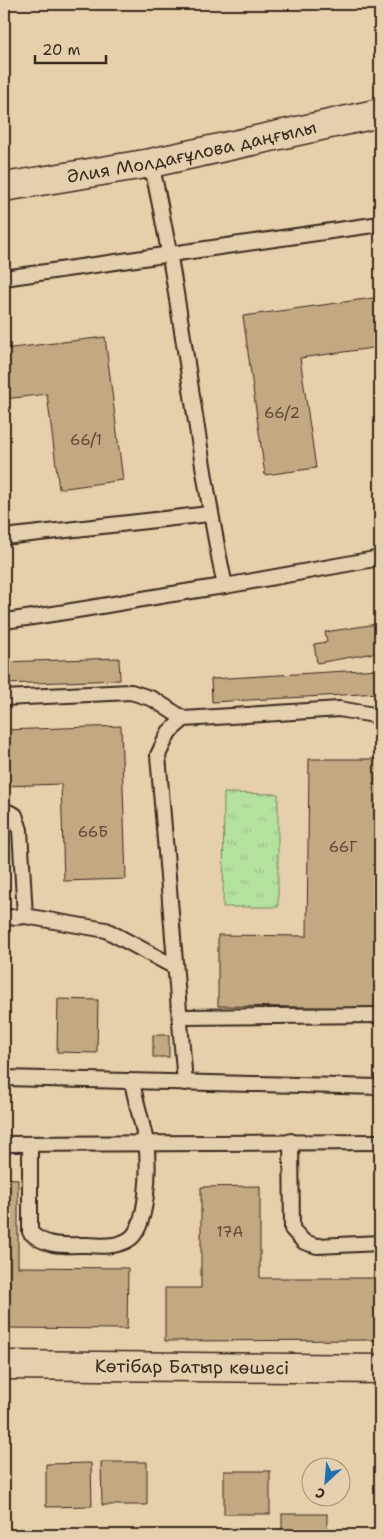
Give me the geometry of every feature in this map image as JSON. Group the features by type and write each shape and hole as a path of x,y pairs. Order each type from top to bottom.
{"main road":[{"name":"Әлия Молдағұлова даңғылы","path":"4,187 151,163 380,112"},
{"name":"Көтібар Батыр көшесі","path":"4,1365 380,1369"}],"lane":[{"path":"151,163 165,222 209,514 225,586"},
{"path":"4,278 380,224"},
{"path":"4,537 209,514"},
{"path":"4,621 110,605 162,594 225,586 380,558"},
{"path":"4,698 131,692 153,698 184,719"},
{"path":"185,1083 158,755 169,732 184,719 339,709 380,716"},
{"path":"4,810 15,815 20,830 25,916"},
{"path":"4,918 25,916 106,930 176,967"},
{"path":"180,1017 380,1016"},
{"path":"4,1078 380,1087"},
{"path":"30,1146 30,1232 37,1239 50,1244 112,1246 130,1240 139,1229 146,1208 146,1144 132,1082"},
{"path":"291,1141 292,1229 304,1242 318,1246 380,1243"},
{"path":"4,1144 30,1146 291,1141 380,1142"}],"green space":[{"path":"224,793 278,794 278,907 223,907"}],"building":[{"path":"380,297 380,347 300,358 316,468 265,475 243,316"},
{"path":"105,337 123,480 59,489 47,394 4,399 4,349"},
{"path":"377,624 380,652 317,663 314,644 327,642 325,632"},
{"path":"119,658 120,680 4,684 4,662"},
{"path":"380,669 380,693 212,702 211,679"},
{"path":"121,726 126,879 64,881 61,784 4,786 4,730"},
{"path":"309,759 379,759 377,1008 218,1006 218,935 307,936"},
{"path":"58,999 98,1000 97,1053 57,1052"},
{"path":"153,1035 169,1035 169,1057 153,1057"},
{"path":"4,1178 18,1179 18,1267 128,1268 127,1329 4,1328"},
{"path":"260,1186 260,1278 380,1278 380,1340 165,1341 165,1288 201,1288 201,1187"},
{"path":"101,1462 147,1462 147,1505 102,1505"},
{"path":"91,1463 92,1506 46,1507 46,1464"},
{"path":"224,1471 270,1471 270,1514 224,1514"},
{"path":"282,1514 327,1514 327,1535 282,1535"}]}
